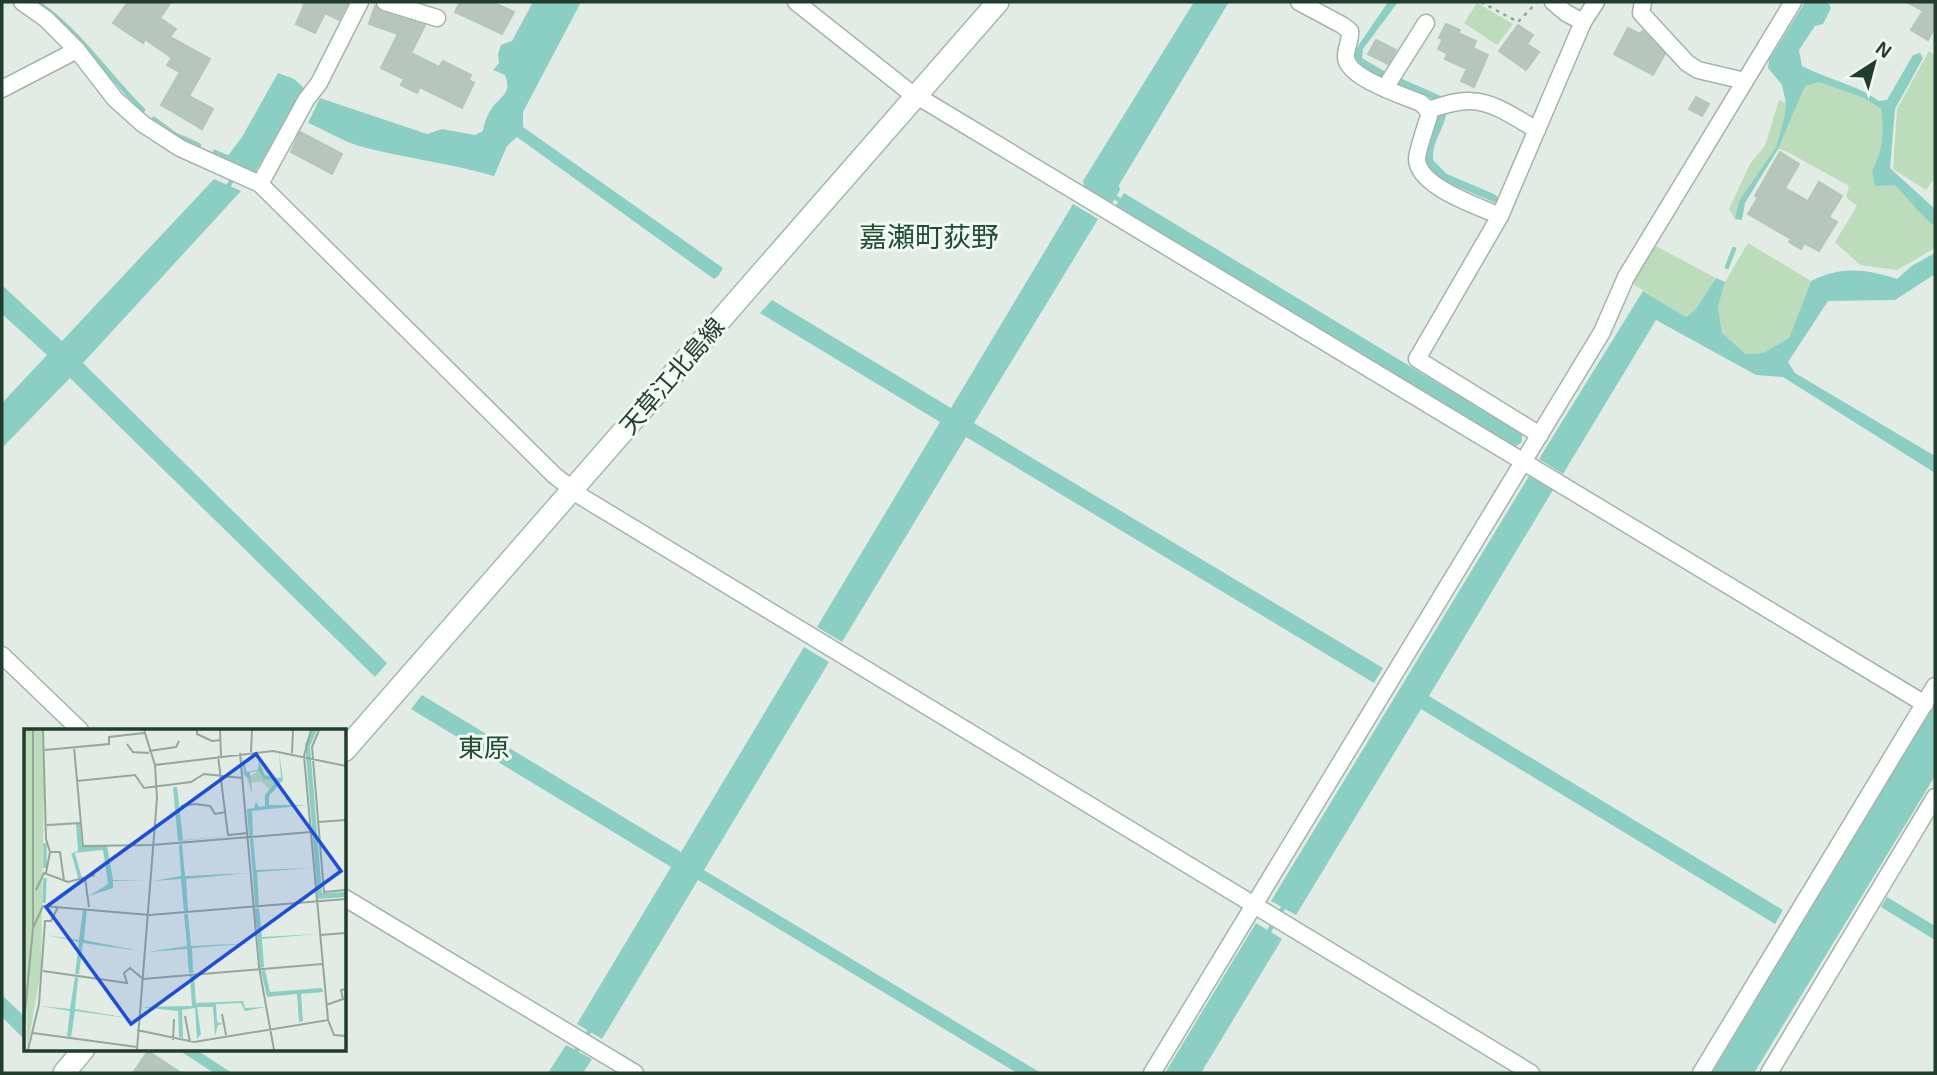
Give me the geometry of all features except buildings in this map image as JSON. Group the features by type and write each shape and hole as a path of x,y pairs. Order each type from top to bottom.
{"street":[{"path":"22,2 46,19 77,50 115,99 143,124 180,148 260,184 572,490 1531,1073"},
{"path":"260,184 319,83 360,2"},
{"path":"385,2 436,18"},
{"path":"796,2 897,83 916,95 1925,704"},
{"name":"天草江北島線","path":"346,749 998,2"},
{"path":"1299,2 1350,31 1351,39 1345,56 1348,64 1360,76 1421,103 1438,107 1472,101 1497,108 1537,131"},
{"path":"1553,2 1583,22"},
{"path":"1540,435 1417,359 1500,216 1583,22 1596,2"},
{"path":"1643,2 1642,13 1687,63 1698,70 1745,81"},
{"path":"1152,1073 1602,332 1626,277 1793,2"},
{"path":"1385,88 1426,23"},
{"path":"2,89 77,50"},
{"path":"1438,107 1429,116 1417,159 1424,177 1442,189 1500,216"},
{"path":"2,655 79,729"},
{"path":"1700,1073 1935,686"},
{"path":"1769,1073 1935,797"},
{"path":"346,899 635,1073"},
{"path":"64,1073 82,1050"}],"path":[{"path":"1481,2 1518,22 1537,2"}],"green space":[{"path":"1477,3 1513,24 1497,45 1464,23"},
{"path":"1929,51 1935,55 1935,177 1926,190 1893,169 1897,109"},
{"path":"1819,82 1864,98 1881,109 1882,141 1872,171 1875,185 1895,185 1935,227 1935,248 1897,270 1860,265 1835,242 1857,206 1846,197 1849,186 1778,149 1805,85"},
{"path":"1779,100 1786,103 1776,147 1739,201 1735,219 1729,209 1750,164 1765,146"},
{"path":"1748,243 1811,281 1789,338 1763,353 1746,354 1722,333 1718,307 1725,282"},
{"path":"1654,245 1716,278 1695,310 1686,317 1631,283"}],"water":[{"path":"533,2 581,2 523,112 523,127 723,268 714,279 517,137 507,146 494,176 359,146 308,123 320,98 427,134 442,129 475,135 483,131 489,113 507,88 505,75 493,70 499,63 501,45 512,41"},
{"path":"1194,2 1229,2 1119,185 1120,190 1111,205 1084,187 1083,181"},
{"path":"1388,2 1398,2 1363,49 1362,58 1384,71 1441,96 1445,102 1446,115 1434,148 1433,160 1447,174 1494,194 1499,198 1496,203 1441,180 1430,170 1424,156 1439,114 1435,100 1372,74 1354,60 1356,49"},
{"path":"1805,2 1828,2 1831,8 1823,24 1815,26 1799,50 1802,66 1811,71 1861,90 1879,101 1887,100 1913,55 1920,53 1923,58 1895,109 1890,168 1935,209 1935,227 1895,185 1875,186 1872,171 1882,141 1881,109 1864,98 1819,82 1805,86 1778,149 1745,203 1742,220 1735,219 1739,201 1776,147 1786,103 1782,85 1768,68 1769,60"},
{"path":"278,73 294,79 306,90 255,172 227,157 242,137"},
{"path":"214,179 241,191 83,363 387,663 375,677 70,378 2,448 2,403 47,355 2,314 2,285 62,341"},
{"path":"1124,193 1522,434 1522,442 1515,447 1115,207"},
{"path":"1073,204 1098,219 974,423 1383,668 1374,683 966,437 842,642 817,627 940,422 760,313 772,300 951,408"},
{"path":"1935,253 1935,274 1895,300 1828,301 1788,362 1795,373 1935,456 1935,473 1783,377 1756,375 1656,320 1563,474 1539,459 1643,291 1686,317 1695,310 1716,278 1725,282 1718,307 1722,333 1746,354 1763,353 1789,338 1811,281 1843,271 1874,273 1897,279 1913,265"},
{"path":"1529,476 1553,490 1429,696 1783,910 1775,924 1421,709 1296,915 1271,901"},
{"path":"804,647 829,662 704,870 1041,1073 1017,1073 698,880 602,1039 577,1024 671,867 411,709 422,695 681,852"},
{"path":"1935,703 1935,776 1754,1073 1712,1073"},
{"path":"1887,897 1935,926 1935,940 1881,907"},
{"path":"1256,923 1282,939 1201,1073 1165,1073"},
{"path":"2,995 24,1016 24,1039 2,1017"},
{"path":"566,1045 592,1059 583,1073 548,1073"},
{"path":"179,1050 197,1050 232,1073 214,1073"}],"waterway":[{"path":"37,2 80,39 143,110"},
{"path":"154,119 176,135 199,145"},
{"path":"215,152 227,157"},
{"path":"227,188 241,165"},
{"path":"1115,197 1119,200"},
{"path":"1727,267 1734,249"},
{"path":"1269,931 1283,908"},
{"path":"576,1051 589,1032"}],"district":[{"name":"嘉瀬町荻野","path":"929,237"},
{"name":"東原","path":"484,748"}]}
